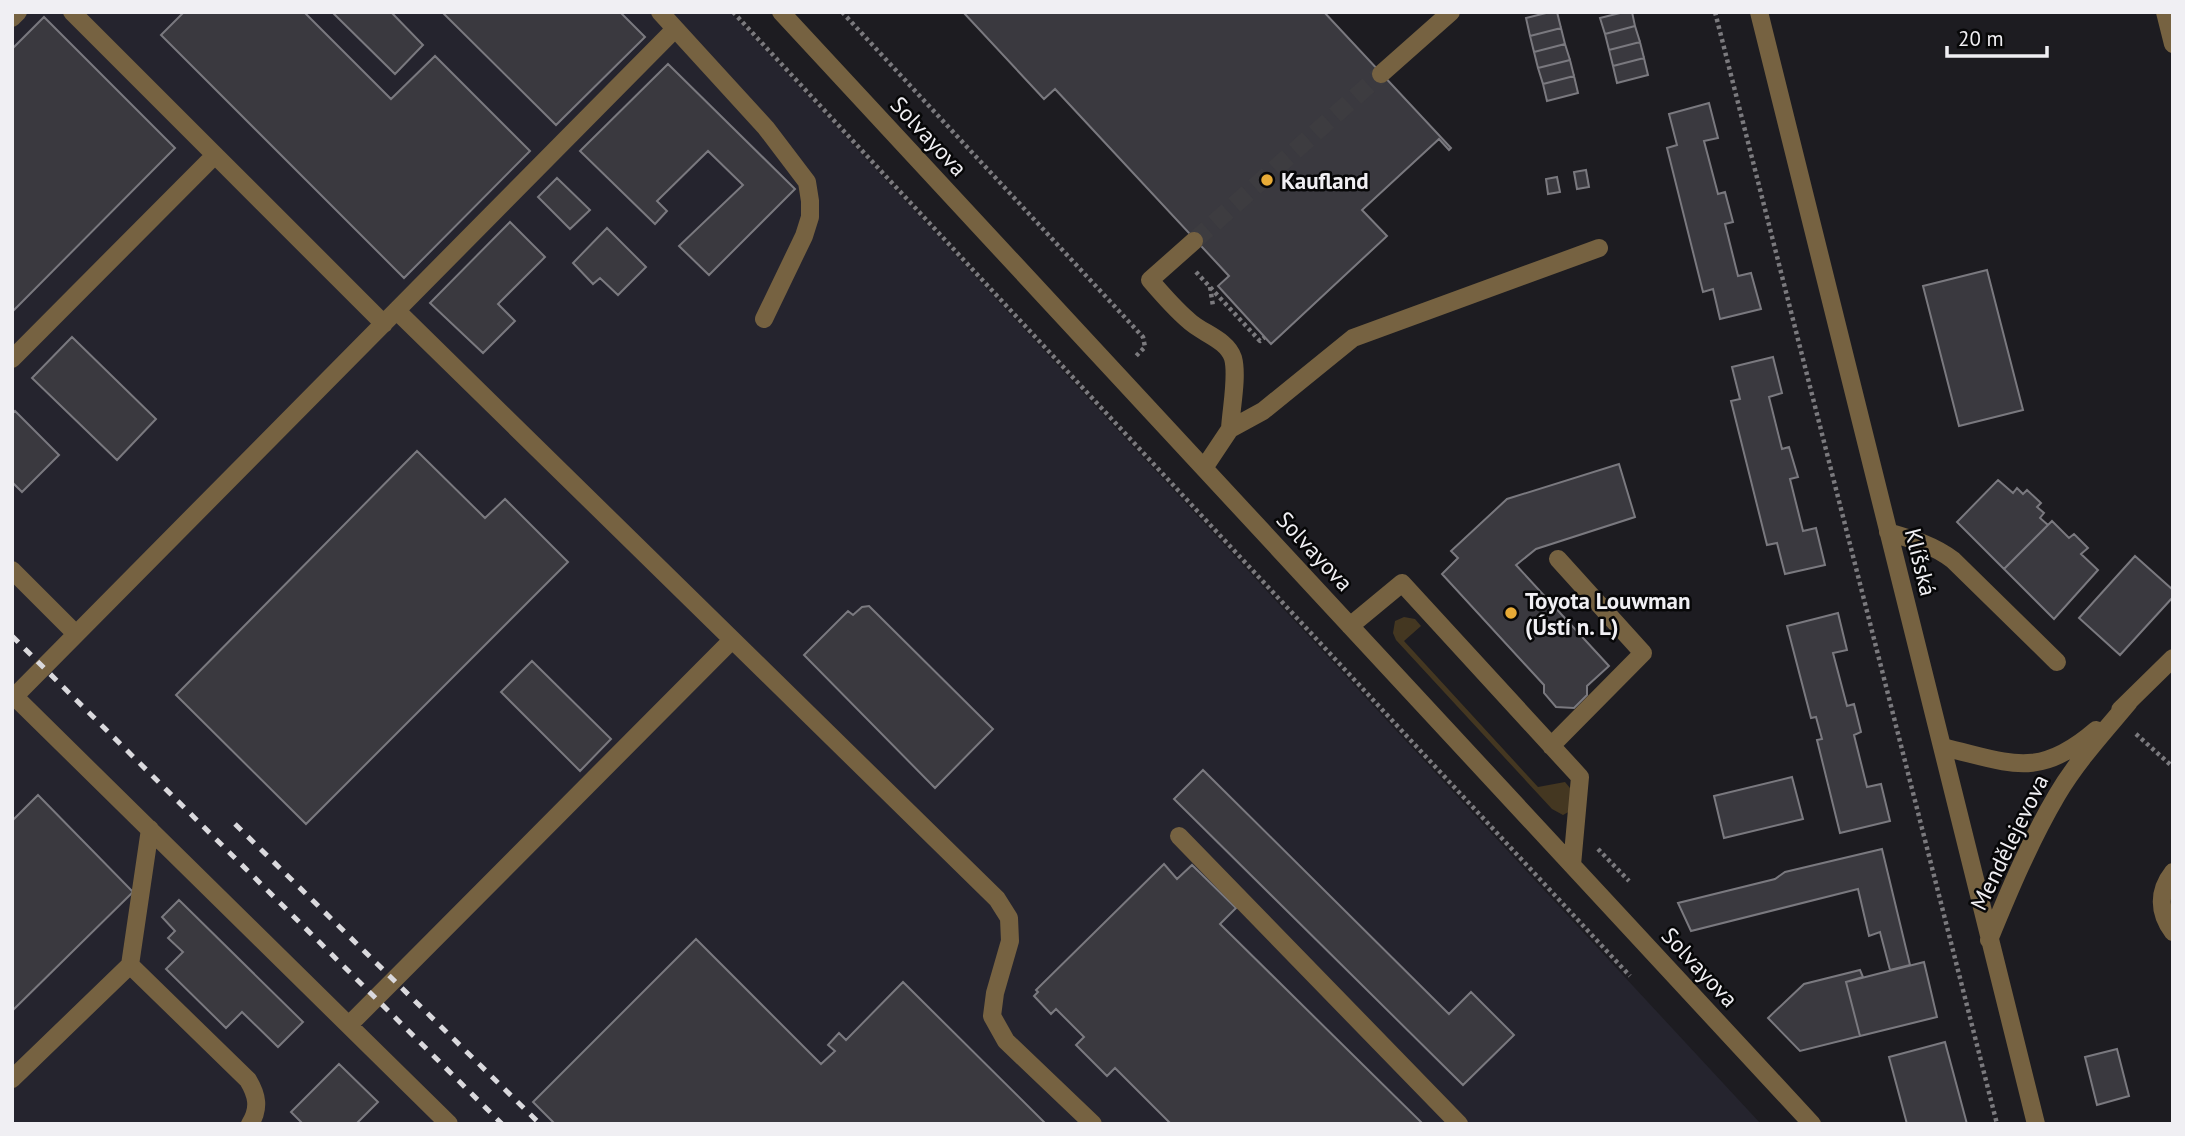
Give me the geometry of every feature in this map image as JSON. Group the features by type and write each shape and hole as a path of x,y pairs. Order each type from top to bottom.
{"street":[{"path":"12,18 18,12"},
{"path":"72,12 215,155 732,641 997,899 1009,918 1010,941 995,993 992,1016 1006,1041 1093,1124"},
{"path":"660,12 766,128 807,182 810,217 804,236 764,319"},
{"name":"Solvayova","path":"781,12 1812,1124"},
{"path":"1381,74 1451,12"},
{"name":"Klíšská","path":"1759,12 2036,1124"},
{"path":"2165,12 2173,44"},
{"path":"449,1124 13,698 675,29"},
{"path":"12,359 215,155"},
{"path":"1194,241 1150,280 1191,324 1225,345 1232,356 1235,374 1230,429"},
{"path":"1204,468 1230,429 1263,411 1353,338 1600,248"},
{"path":"1888,532 1940,550 1953,560 2057,662"},
{"path":"1551,746 1643,653 1558,559"},
{"path":"12,570 76,635"},
{"path":"1350,625 1402,583 1580,777 1572,865"},
{"path":"349,1025 732,641"},
{"name":"Mendělejevova","path":"1942,747 2026,764 2057,758 2071,750 2169,668"},
{"name":"Mendělejevova","path":"1989,940 2020,867 2057,795 2074,768 2129,702"},
{"path":"12,1079 130,965 150,829"},
{"path":"1179,836 1459,1124"},
{"path":"2173,872 2164,884 2161,903 2166,922 2173,932"},
{"path":"130,965 247,1080 253,1088 257,1102 255,1116 250,1124"}],"path":[{"path":"733,12 1630,976"},
{"path":"842,12 1143,337 1145,347 1133,358"},
{"path":"1715,12 1997,1124"},
{"path":"1180,254 1260,341 1265,337"},
{"path":"2135,734 2173,767"},
{"path":"1576,825 1629,881"}],"shaded area":[{"path":"12,12 730,12 1761,1124 12,1124"},
{"path":"1404,617 1415,619 1421,626 1404,641 1538,787 1565,782 1575,794 1572,810 1563,815 1552,809 1396,640 1393,633 1395,621"}],"building":[{"path":"184,12 304,12 391,99 435,56 530,151 404,278 161,35"},
{"path":"332,12 391,12 423,45 395,74"},
{"path":"442,12 620,12 645,37 556,125"},
{"name":"Kaufland","path":"963,12 1324,12 1451,148 1449,150 1439,139 1362,210 1387,236 1271,344 1218,286 1229,276 1055,89 1044,99"},
{"path":"1557,12 1561,28 1530,36 1526,18"},
{"path":"1632,12 1635,26 1605,34 1600,18"},
{"path":"44,17 175,148 12,312 12,49"},
{"path":"1635,26 1640,42 1609,50 1605,34"},
{"path":"1561,28 1565,44 1534,52 1530,36"},
{"path":"1640,42 1644,58 1613,66 1609,50"},
{"path":"1565,44 1570,60 1538,68 1534,52"},
{"path":"1644,58 1648,75 1617,83 1613,66"},
{"path":"1570,60 1574,76 1543,84 1538,68"},
{"path":"668,64 795,189 709,275 679,246 743,185 708,151 657,201 667,211 655,224 580,151"},
{"path":"1574,76 1578,93 1547,101 1543,84"},
{"path":"1709,103 1718,138 1704,141 1718,194 1725,192 1733,222 1725,224 1738,276 1751,273 1761,309 1720,319 1713,289 1703,292 1667,148 1677,145 1669,114"},
{"path":"1586,170 1589,187 1577,189 1574,172"},
{"path":"1557,177 1560,192 1548,194 1546,179"},
{"path":"557,178 590,210 570,229 538,197"},
{"path":"510,222 545,257 498,304 515,321 483,353 430,303"},
{"path":"607,228 646,267 618,295 600,278 593,284 573,263"},
{"path":"1987,270 2023,410 1959,426 1923,286"},
{"path":"72,337 156,419 117,460 32,378"},
{"path":"1773,357 1782,393 1769,397 1782,449 1789,447 1798,477 1790,479 1803,531 1816,528 1825,565 1785,574 1777,543 1767,545 1731,401 1740,399 1732,367"},
{"path":"15,411 59,455 22,492 12,482 12,414"},
{"path":"417,451 485,518 505,499 568,562 306,824 176,695"},
{"path":"1619,464 1635,517 1536,549 1516,565 1609,666 1587,686 1587,695 1574,708 1556,707 1544,693 1544,685 1442,574 1458,558 1451,551 1507,499"},
{"path":"1998,480 2013,493 2017,488 2023,494 2027,490 2041,503 2037,507 2044,513 2040,518 2048,525 2004,569 1957,522"},
{"path":"2052,521 2069,538 2074,534 2088,548 2081,554 2098,570 2054,619 2004,569"},
{"path":"2135,556 2173,590 2173,597 2120,655 2079,618"},
{"path":"869,606 993,729 935,788 804,655 848,611 853,615 862,607"},
{"path":"1838,613 1847,650 1833,653 1847,706 1854,704 1861,732 1854,735 1867,787 1881,784 1890,821 1840,833 1817,740 1822,739 1816,717 1811,718 1787,626"},
{"path":"532,661 611,739 580,771 501,692"},
{"path":"1203,770 1449,1014 1471,992 1514,1035 1463,1085 1174,799"},
{"path":"1792,777 1803,819 1724,838 1714,796"},
{"path":"38,795 133,892 12,1011 12,821"},
{"path":"1882,849 1910,965 1890,970 1880,932 1869,936 1858,889 1691,931 1678,903 1775,879 1785,872"},
{"path":"1164,864 1177,879 1192,865 1236,908 1220,924 1423,1124 1171,1124 1115,1068 1107,1076 1076,1045 1084,1037 1056,1009 1051,1014 1034,996 1038,992 1036,990"},
{"path":"179,900 303,1022 278,1047 242,1012 226,1028 166,969 183,952 168,938 175,931 162,917"},
{"path":"696,939 821,1064 835,1051 828,1045 839,1033 846,1040 903,982 1046,1124 555,1124 533,1102"},
{"path":"1924,962 1937,1017 1860,1036 1846,982"},
{"path":"1860,970 1863,977 1846,982 1860,1036 1800,1051 1768,1018 1804,984"},
{"path":"1945,1042 1967,1124 1907,1124 1889,1057"},
{"path":"2117,1049 2129,1096 2097,1105 2085,1057"},
{"path":"339,1064 378,1102 356,1124 303,1124 291,1112"}],"tunnel":[{"path":"1194,241 1381,74"}],"railway":[{"path":"12,636 502,1124"},
{"path":"235,824 540,1124"}],"place":[{"name":"Kaufland","path":"1267,180"},
{"name":"Toyota Louwman (Ústí n. L)","path":"1511,613"}]}
